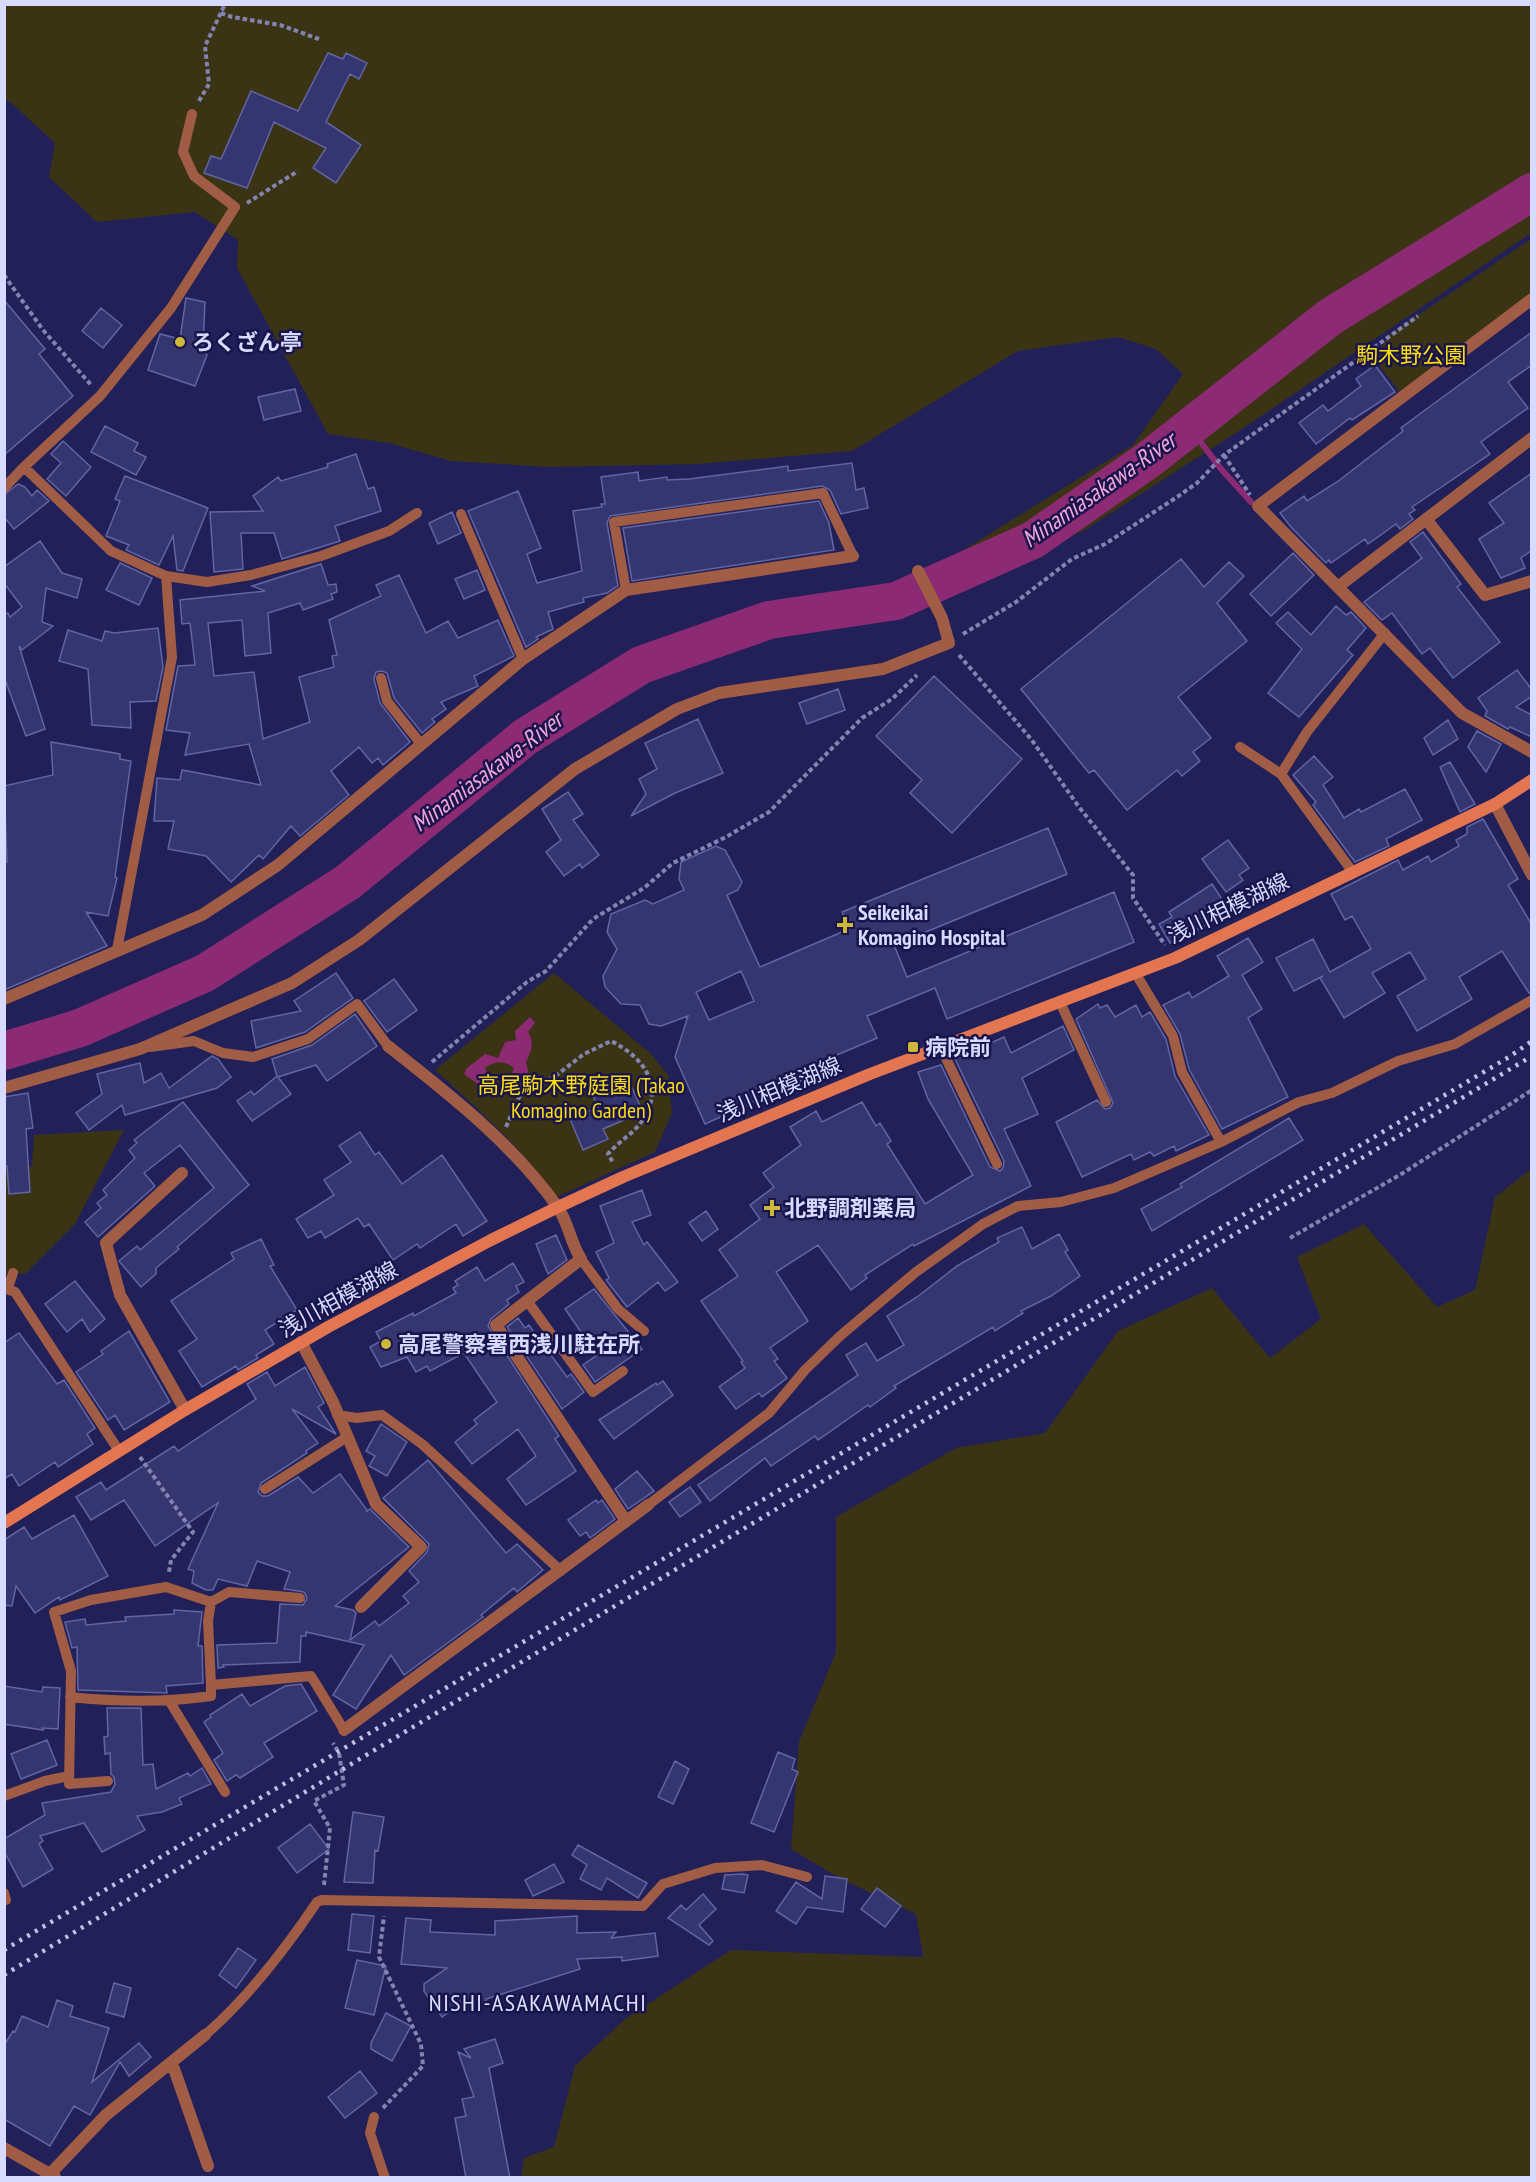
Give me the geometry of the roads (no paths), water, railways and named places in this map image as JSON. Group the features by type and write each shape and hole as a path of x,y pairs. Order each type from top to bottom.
{"main road":[{"name":"浅川相模湖線","path":"4,1523 185,1410 301,1342 491,1240 558,1207 623,1177 870,1074 1175,958 1495,804 1532,780"}],"street":[{"path":"1532,299 1257,506 1339,586 1462,713 1532,752"},
{"path":"1339,586 1532,438"},
{"path":"1426,519 1485,596 1532,581"},
{"path":"4,999 202,915 236,895 278,865 523,658 626,590 853,556"},
{"path":"4,1088 140,1049 292,983 359,940 575,769 677,709 719,693 883,669 949,643 942,618 918,570"},
{"path":"1495,804 1532,875"},
{"path":"388,1046 501,1139 558,1207 567,1224 571,1244 581,1259 496,1325 626,1521"},
{"path":"182,1173 106,1243 120,1295 185,1410"},
{"path":"301,1342 333,1402 376,1504 421,1547 362,1607"},
{"path":"344,1730 648,1505"},
{"path":"4,2148 54,2175 106,2115 205,2035"},
{"path":"172,2063 208,2166"}],"lane":[{"path":"4,488 100,396 171,308 235,207 194,176 183,152 192,114"},
{"path":"24,467 111,551 166,576 207,582 251,575 321,556 389,531 417,513"},
{"path":"626,590 614,522 823,493 853,556"},
{"path":"461,514 523,658"},
{"path":"117,950 172,657 166,576"},
{"path":"1281,774 1307,732 1385,633"},
{"path":"381,678 387,701 421,744"},
{"path":"1240,747 1281,774 1352,872"},
{"path":"1136,974 1173,1036 1182,1072 1221,1142"},
{"path":"648,1505 769,1413 806,1370 840,1336 916,1272 983,1224 1018,1206 1061,1202 1114,1188 1221,1142 1299,1102 1332,1093 1398,1061 1455,1044 1532,1000"},
{"path":"1060,1002 1106,1102"},
{"path":"140,1049 194,1041 223,1053 253,1056 308,1039 357,1004 388,1046"},
{"path":"941,1048 996,1164"},
{"path":"581,1259 618,1309 644,1330"},
{"path":"13,1274 6,1288 15,1292 119,1451"},
{"path":"528,1302 593,1392 623,1371"},
{"path":"337,1415 357,1418 382,1415 422,1444 561,1571"},
{"path":"265,1489 347,1437"},
{"path":"108,1781 69,1784 70,1671 54,1612 91,1600 166,1587 211,1602 229,1592 300,1598"},
{"path":"69,1697 118,1702 170,1702 211,1696 208,1621 211,1602"},
{"path":"211,1685 312,1676 344,1730"},
{"path":"170,1702 225,1792"},
{"path":"4,1796 45,1781 69,1776"},
{"path":"205,2035 224,2019 291,1940 317,1902 322,1900 643,1906 663,1884 715,1868 762,1865 807,1877"},
{"path":"374,2117 370,2133 385,2178"}],"waterway":[{"name":"Minamiasakawa-River","path":"4,1051 80,1028 205,973 348,882 525,737 641,665 769,620 896,601 1033,540 1148,460 1330,317 1532,192"},
{"path":"1189,427 1222,470 1251,502"}],"railway":[{"path":"4,1950 1509,1057 1532,1041"},
{"path":"4,1975 343,1769 1532,1056"}],"place":[{"name":"ろくざん亭","path":"180,342"},
{"name":"Seikeikai Komagino Hospital","path":"845,925"},
{"name":"病院前","path":"913,1047"},
{"name":"北野調剤薬局","path":"772,1208"},
{"name":"高尾警察署西浅川駐在所","path":"386,1344"}],"district":[{"name":"NISHI-ASAKAWAMACHI","path":"538,2003"}],"park label":[{"name":"駒木野公園","path":"1411,355"},
{"name":"高尾駒木野庭園 (Takao Komagino Garden)","path":"581,1098"}]}
